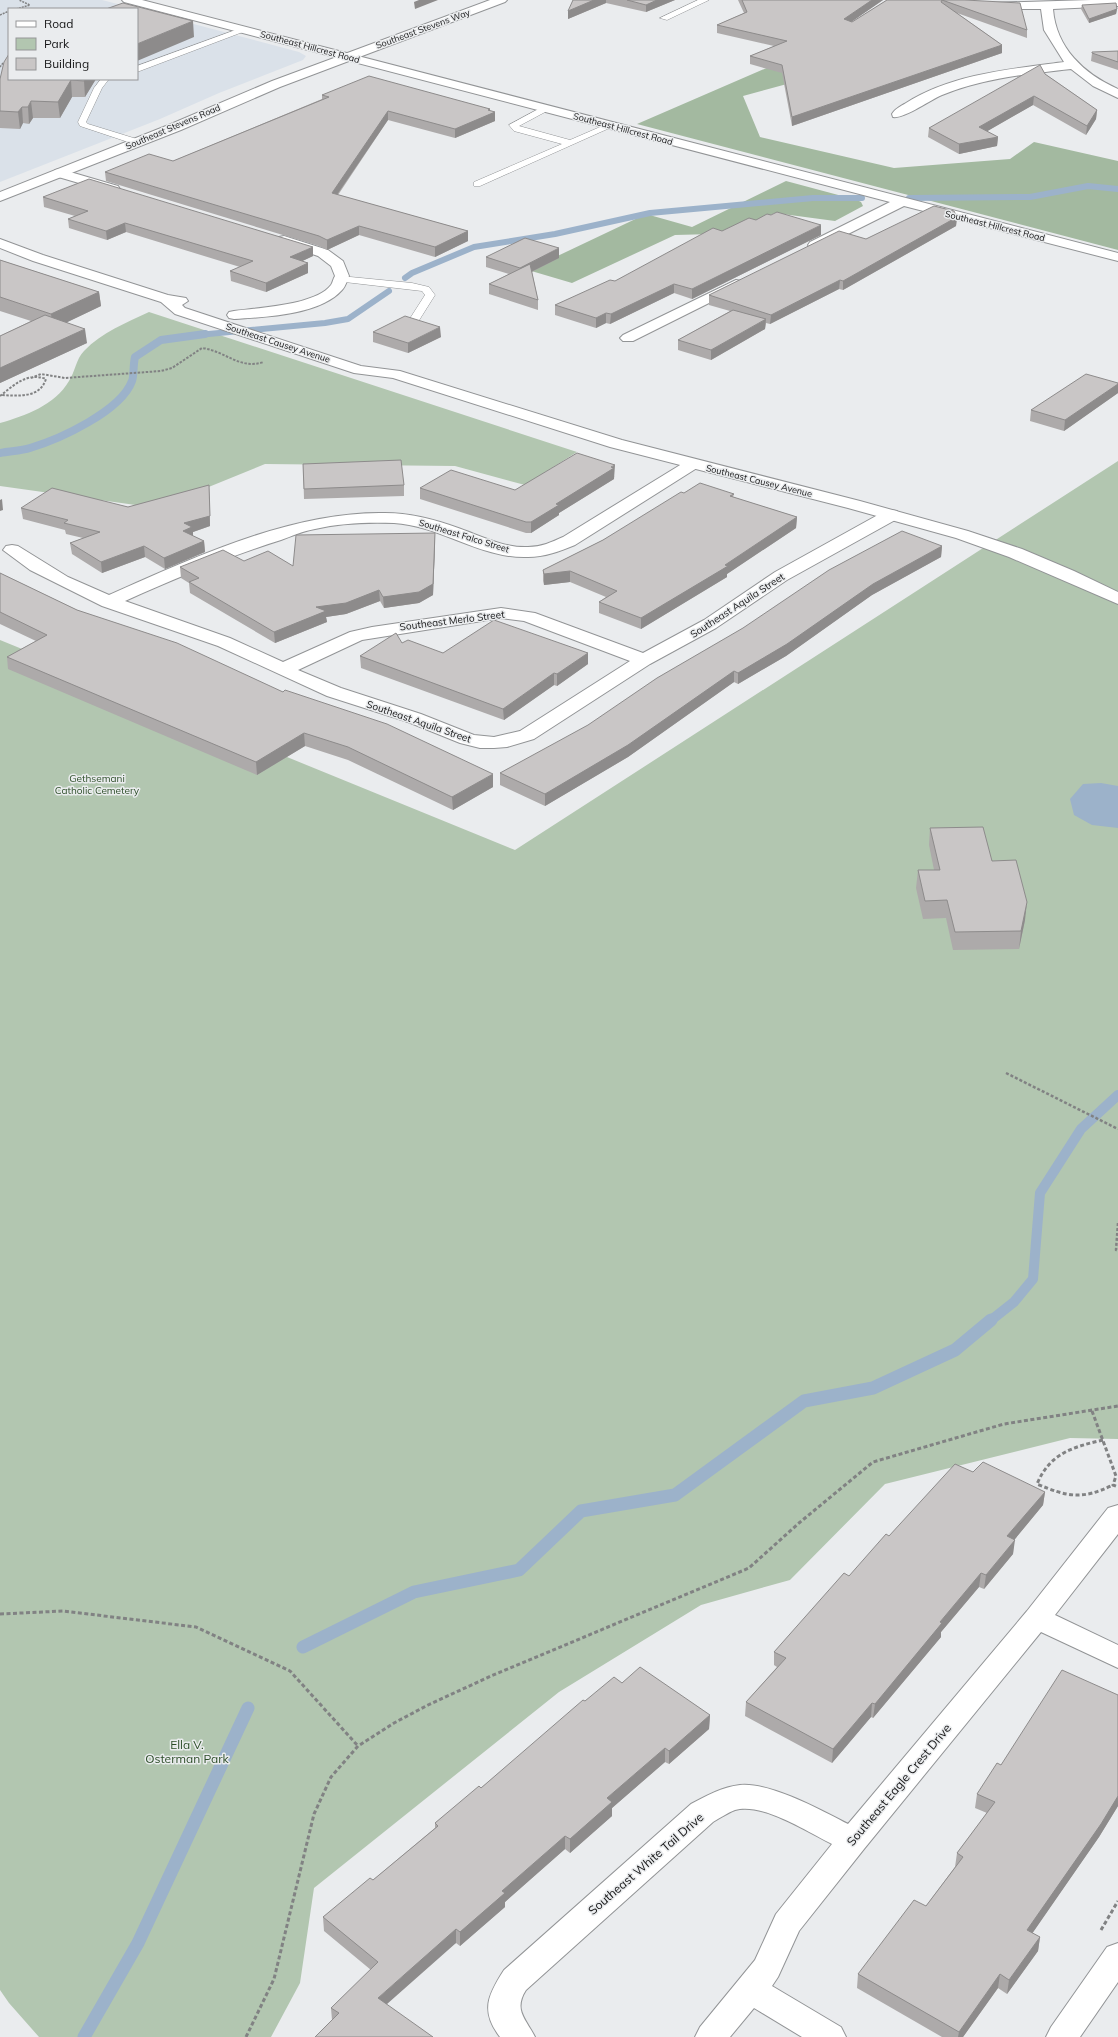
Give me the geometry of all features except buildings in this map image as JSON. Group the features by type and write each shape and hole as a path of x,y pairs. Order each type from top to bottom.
{"street":[{"name":"Southeast Hillcrest Road","path":"128,0 901,202 1118,257"},
{"name":"Southeast Stevens Way","path":"346,57 501,0"},
{"path":"980,4 1047,6 1118,2"},
{"path":"1047,6 1050,32 1072,65 1104,88 1118,94"},
{"name":"Southeast Stevens Road","path":"0,197 138,142 276,84 346,57"},
{"path":"898,114 912,104 953,86 1007,74 1072,65"},
{"path":"60,173 125,192"},
{"path":"803,251 901,202"},
{"path":"234,315 285,310 310,302 327,294 337,286 342,276 338,264 322,253 270,236"},
{"name":"Southeast Causey Avenue","path":"0,243 38,258 166,299 199,303 378,361 395,374"},
{"path":"628,338 747,279"},
{"name":"Southeast Causey Avenue","path":"166,299 180,311 359,370 395,374 591,437 691,464 891,514 1004,548 1083,581 1118,599"},
{"name":"Southeast Falco Street","path":"108,602 253,542 324,522 383,519 415,520 502,549 530,553 544,551 555,548 569,541 691,464"},
{"name":"Southeast Aquila Street","path":"12,550 33,566 108,602 214,638 333,692 426,722 461,737 474,741 492,743 513,740 526,735 644,660 710,624 781,576 891,514"},
{"name":"Southeast Merlo Street","path":"284,669 356,636 372,632 500,613 529,617 644,660"},
{"name":"Southeast Eagle Crest Drive","path":"750,1989 767,1968 787,1924 853,1840 1037,1618 1118,1515"},
{"path":"1037,1618 1118,1657"},
{"name":"Southeast White Tail Drive","path":"519,2037 506,2020 504,1997 515,1980 702,1813 721,1803 744,1796 769,1800 853,1840"},
{"path":"1062,2037 1118,1956"},
{"path":"711,2037 750,1989 830,2037"}],"lane":[{"path":"664,18 705,0"},
{"path":"138,69 244,30"},
{"path":"104,80 98,88 82,122 84,126 138,142"},
{"path":"544,109 513,125 517,129 570,143"},
{"path":"477,184 610,126"},
{"path":"340,279 412,286 425,290 430,295 414,320"}],"path":[{"path":"19,0 30,5 20,8"},
{"path":"0,63 3,63 0,67"},
{"path":"32,378 41,374 65,378 161,371 172,368 202,348 217,351 235,362"},
{"path":"38,376 46,379 47,383 41,391 26,396 1,395 11,385 20,380 38,376"},
{"path":"1006,1073 1118,1129"},
{"path":"1118,1223 1116,1250 1118,1251"},
{"path":"246,2037 274,1979 314,1814 331,1777 358,1746 394,1724 442,1699 749,1568 799,1523 873,1462 1004,1424 1118,1406"},
{"path":"1092,1411 1103,1440 1116,1476 1113,1485 1095,1494 1076,1497 1058,1493 1037,1484 1040,1474 1053,1459 1072,1447 1103,1440"},
{"path":"1113,1485 1118,1487"},
{"path":"0,1614 63,1611 196,1627 290,1671 358,1746"},
{"path":"1100,1930 1118,1901"}],"shaded area":[{"path":"0,0 102,0 133,8 8,8 8,80 138,80 138,9 299,52 306,56 303,60 219,93 160,119 0,182"}],"green space":[{"path":"792,57 798,81 743,96 760,137 894,168 1010,159 1034,142 1118,161 1118,250 637,124"},
{"path":"786,181 857,200 861,202 863,206 835,221 775,213 748,225 713,234 675,235 572,283 528,270 646,214 692,227"},
{"path":"149,312 577,452 525,485 455,466 265,464 157,508 0,486 0,423 29,413 48,403 63,389 71,377 81,354 91,344 115,328"},
{"path":"1118,461 1118,1439 1070,1438 885,1484 790,1580 701,1605 559,1692 314,1888 300,1983 271,2037 39,2037 9,2003 0,1990 0,640 515,850"}],"water":[{"path":"1101,783 1118,786 1118,828 1092,825 1074,815 1070,799 1083,784"}],"waterway":[{"path":"909,198 1030,197 1088,186 1118,189"},
{"path":"405,278 412,273 474,247 555,234 650,213 813,198 862,198"},
{"path":"198,335 325,323 348,319 389,291"},
{"path":"0,453 27,449 73,431 103,413 116,403 126,392 133,379 135,357 161,340 205,334"},
{"path":"990,1321 1014,1302 1033,1279 1040,1193 1081,1129 1118,1095"},
{"path":"303,1647 414,1592 519,1570 581,1511 675,1495 804,1401 873,1388 955,1350 991,1320"},
{"path":"84,2037 138,1943 248,1708"}],"park label":[{"name":"Gethsemani Catholic Cemetery","path":"97,784"},
{"name":"Ella V. Osterman Park","path":"187,1752"}]}
